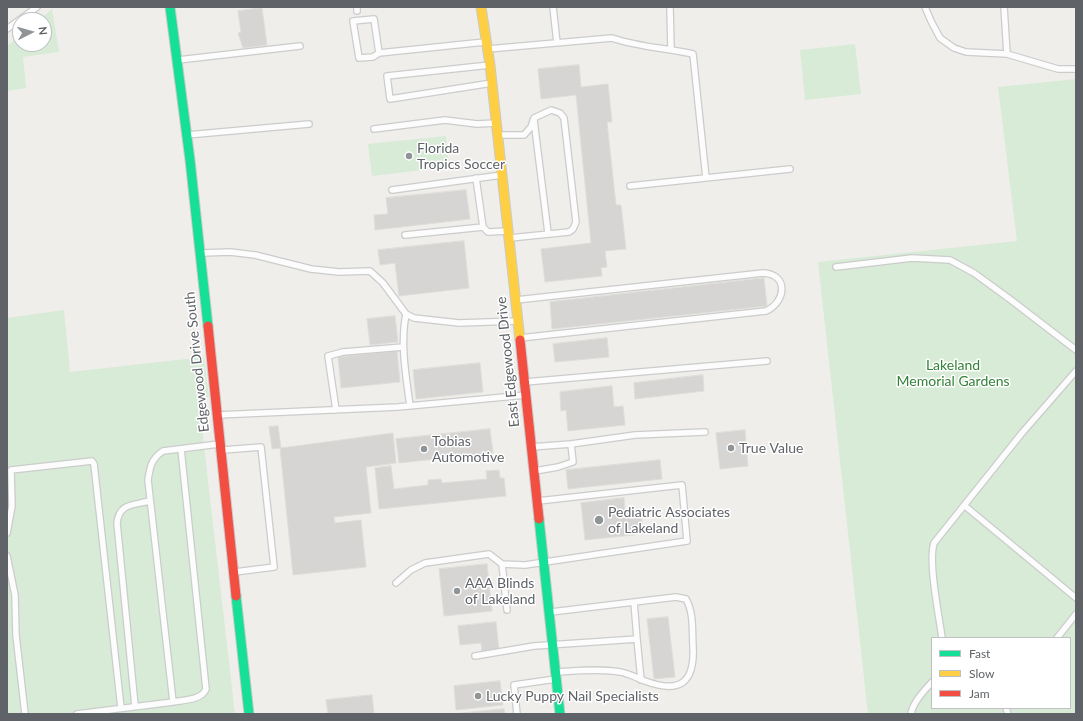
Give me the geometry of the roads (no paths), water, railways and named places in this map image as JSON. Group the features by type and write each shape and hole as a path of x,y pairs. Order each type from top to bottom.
{"main road":[{"name":"Edgewood Drive South","path":"170,7 187,136 249,714"},
{"name":"East Edgewood Drive","path":"481,7 488,46 498,135 560,714"}],"lane":[{"path":"7,28 37,7"},
{"path":"553,7 557,43"},
{"path":"670,7 671,49"},
{"path":"925,7 930,21 940,38 954,48 966,52 1007,54 1058,69 1076,69"},
{"path":"1004,7 1007,54"},
{"path":"379,53 374,19 354,21 358,58 373,57 379,53 557,43 612,38 629,44 671,49 693,54 706,178"},
{"path":"178,60 300,46"},
{"path":"490,65 387,76 390,99 492,84"},
{"path":"476,178 483,227 488,232 508,234 548,233 569,232 573,229 576,222 564,118 560,113 551,110 541,113 534,118 531,127 524,135 498,135"},
{"path":"534,118 548,233"},
{"path":"374,129 445,120 477,124 496,123"},
{"path":"187,136 309,124"},
{"path":"630,186 790,169"},
{"path":"392,190 502,175"},
{"path":"405,236 483,227"},
{"path":"199,253 230,252 255,255 311,269 339,272 370,271 383,283 406,314 414,318 459,323 518,321"},
{"path":"836,267 912,258 950,260 974,274 1012,300 1076,350"},
{"path":"516,300 763,273 776,276 780,280 782,290 780,300 774,307 766,311 520,338"},
{"path":"406,314 403,329 410,406"},
{"path":"336,410 328,356 343,352 404,347"},
{"path":"524,382 767,361"},
{"path":"942,637 931,551 934,543 1022,433 1076,371"},
{"path":"216,415 410,406 526,395"},
{"path":"531,447 571,444 635,435 705,432"},
{"path":"534,471 558,467 573,462 571,444"},
{"path":"173,702 148,480 150,464 155,456 163,451 261,446 274,567 233,572"},
{"path":"77,714 173,702 200,697 204,694 206,688 181,449"},
{"path":"7,533 12,506 11,470 92,461 94,464 121,708"},
{"path":"396,583 411,570 426,563 489,554 502,564 525,565 687,540 682,484 537,502"},
{"path":"135,706 116,523 118,514 124,507 150,501"},
{"path":"965,506 1076,598"},
{"path":"7,556 15,595 16,635 25,714"},
{"path":"502,564 508,610"},
{"path":"517,714 514,685 556,675 601,670 621,672 662,686 672,686 682,683 688,679 693,670 694,658 690,607 686,599 676,597 549,612"},
{"path":"634,602 641,680"},
{"path":"1058,637 1076,614"},
{"path":"475,656 523,648 637,639"},
{"path":"911,714 912,709 923,692 931,683"}],"place":[{"name":"Florida Tropics Soccer","path":"409,156"},
{"name":"True Value","path":"731,448"},
{"name":"Tobias Automotive","path":"424,449"},
{"name":"Pediatric Associates of Lakeland","path":"599,520"},
{"name":"AAA Blinds of Lakeland","path":"457,591"},
{"name":"Lucky Puppy Nail Specialists","path":"478,696"}],"park label":[{"name":"Lakeland Memorial Gardens","path":"953,374"}]}
